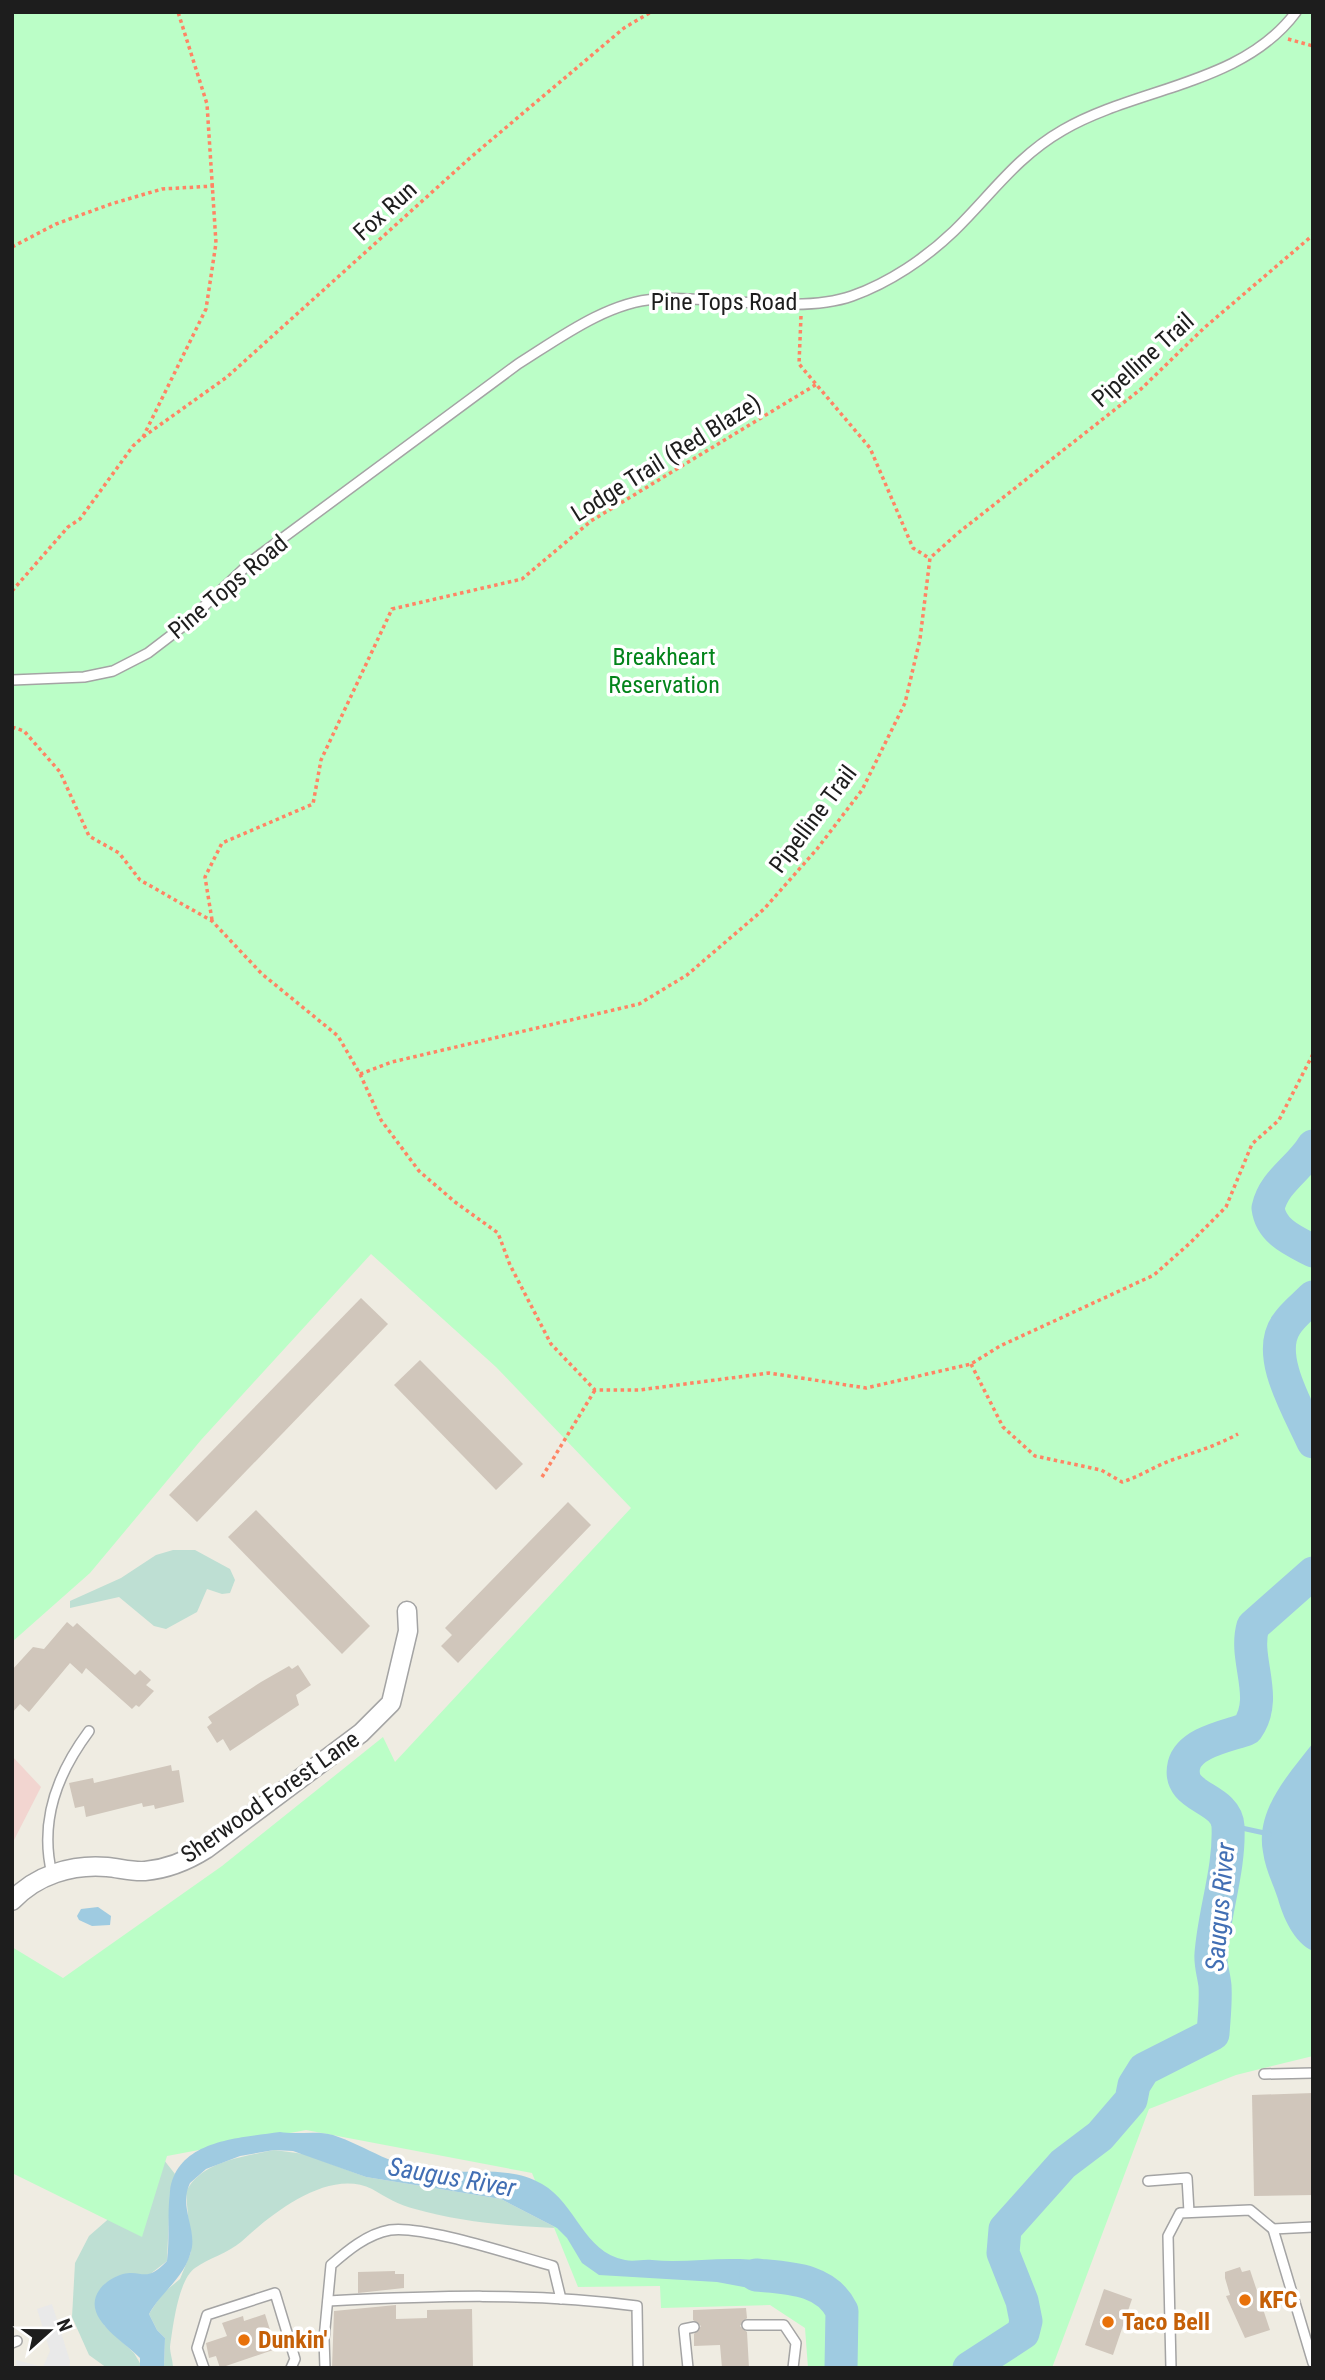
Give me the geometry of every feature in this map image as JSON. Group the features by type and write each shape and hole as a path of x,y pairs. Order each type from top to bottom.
{"street":[{"name":"Sherwood Forest Lane","path":"12,1901 28,1886 52,1874 83,1867 145,1871 184,1861 206,1849 361,1733 391,1703 396,1693 408,1631 407,1611"}],"lane":[{"name":"Pine Tops Road","path":"12,680 84,677 113,670 148,653 182,627 253,560 518,364 615,309 654,299 802,303 849,297 914,263 954,231 984,195 1035,148 1063,130 1218,68 1264,46 1296,12"},
{"path":"52,1874 46,1839 56,1787 66,1763 89,1731"},
{"path":"1264,2074 1313,2073"},
{"path":"1148,2181 1187,2178 1189,2212"},
{"path":"1171,2368 1168,2236 1180,2213 1189,2212 1251,2210 1273,2229 1313,2363"},
{"path":"1273,2229 1313,2227"},
{"path":"325,2368 324,2339 331,2265 352,2246 390,2230 430,2234 553,2266 561,2299"},
{"path":"204,2368 197,2348 207,2315 275,2293 295,2359 291,2368"},
{"path":"328,2301 419,2297 561,2299 637,2306 639,2368"},
{"path":"747,2325 783,2325 796,2343 793,2368"},
{"path":"688,2368 684,2329 694,2327"}],"path":[{"path":"12,591 68,527 79,519 132,446 143,437 206,309 216,243 214,186 206,104 178,12"},
{"name":"Fox Run","path":"143,437 227,377 481,149 624,28 652,12"},
{"path":"1276,36 1313,46"},
{"path":"12,247 56,224 111,204 162,189 214,186"},
{"name":"Pipelline Trail","path":"360,1074 392,1062 639,1004 687,975 764,909 817,849 862,790 899,715 920,639 930,558 1140,389 1204,328 1313,235"},
{"path":"802,303 799,364 870,448 913,548 930,558"},
{"name":"Lodge Trail (Red Blaze)","path":"212,921 205,877 222,843 313,804 321,760 392,609 522,579 591,521 817,384"},
{"path":"12,727 24,731 60,772 89,836 119,853 139,880 212,921 262,974 338,1036 381,1119 419,1171 455,1202 498,1233 510,1265 551,1344 595,1390 662,1388 769,1373 866,1388 971,1364 1000,1346 1154,1275 1190,1243 1226,1207 1252,1144 1279,1120 1313,1054"},
{"path":"971,1364 1003,1427 1035,1456 1101,1469 1122,1482 1146,1474 1171,1461 1194,1455 1238,1434"},
{"path":"542,1477 595,1390"}],"shaded area":[{"path":"173,1550 195,1550 230,1569 235,1580 230,1593 222,1594 207,1589 197,1612 166,1629 154,1626 119,1597 70,1608 70,1601 121,1578 156,1555"},
{"path":"12,1756 41,1787 12,1844"},
{"path":"274,2150 304,2154 366,2177 501,2199 557,2228 485,2223 450,2217 403,2205 372,2189 355,2184 337,2184 319,2189 283,2208 236,2246 200,2264 189,2274 180,2293 175,2316 170,2347 173,2368 164,2368 165,2338 157,2330 149,2314 162,2294 180,2279 191,2252 186,2192 202,2173 212,2167 236,2158"},
{"path":"160,2155 175,2174 170,2192 167,2261 149,2275 118,2276 105,2284 104,2325 134,2353 141,2365 140,2368 107,2368 89,2355 72,2317 75,2263 89,2236 113,2215"},
{"path":"52,2304 70,2361 69,2368 17,2368 16,2360 43,2367 50,2351 37,2309"}],"green space":[{"name":"Breakheart Reservation","path":"12,12 1313,12 1313,2056 1236,2075 1149,2109 1052,2368 808,2368 805,2328 770,2305 661,2308 660,2286 578,2287 532,2173 306,2130 167,2156 142,2237 12,2173 12,1947 63,1978 222,1866 383,1737 395,1762 631,1508 496,1367 371,1254 201,1440 90,1573 12,1642"}],"water":[{"path":"1313,1743 1313,1951 1300,1942 1286,1921 1265,1864 1262,1837 1264,1822 1276,1793"},
{"path":"98,1907 111,1916 110,1925 92,1926 79,1920 77,1916 81,1909"},
{"path":"280,2132 333,2135 394,2162 419,2169 503,2172 530,2178 542,2184 564,2203 599,2248 625,2260 729,2259 767,2262 802,2276 802,2281 749,2288 717,2282 599,2275 582,2263 567,2238 557,2228 501,2199 366,2177 293,2151 274,2150 240,2156 206,2169 190,2183 186,2200 192,2239 189,2258 149,2314 157,2330 165,2338 164,2368 140,2368 140,2358 99,2319 95,2299 100,2289 117,2276 130,2273 149,2274 167,2261 170,2191 175,2174 185,2161 197,2151 213,2144"}],"building":[{"path":"361,1298 388,1324 197,1522 169,1495"},
{"path":"420,1360 523,1464 496,1490 394,1385"},
{"path":"568,1502 591,1525 458,1663 441,1646 452,1635 445,1628"},
{"path":"256,1510 370,1626 342,1654 228,1537"},
{"path":"67,1622 73,1627 77,1623 135,1675 140,1670 151,1680 146,1685 154,1691 139,1707 136,1705 132,1709 86,1668 82,1674 70,1663 29,1712 20,1704 12,1713 12,1670 33,1647 44,1649"},
{"path":"298,1665 311,1685 296,1695 299,1705 230,1751 223,1739 217,1743 207,1727 212,1723 208,1717 261,1682 289,1666 292,1669"},
{"path":"171,1765 172,1771 179,1770 184,1802 155,1809 154,1805 143,1807 142,1803 86,1817 84,1806 75,1808 69,1783 93,1778 94,1783"},
{"path":"1313,2093 1313,2195 1254,2196 1252,2095"},
{"name":"KFC","path":"1240,2267 1242,2272 1250,2270 1270,2330 1245,2338 1226,2296 1230,2295 1225,2272"},
{"path":"395,2271 395,2274 404,2274 404,2288 358,2293 358,2272"},
{"name":"Taco Bell","path":"1104,2289 1132,2299 1113,2355 1085,2345"},
{"path":"396,2305 396,2319 427,2318 427,2310 472,2309 473,2368 332,2368 334,2311"},
{"path":"746,2308 747,2318 740,2326 747,2332 749,2368 722,2368 720,2345 694,2346 694,2334 701,2326 693,2320 693,2310"},
{"name":"Dunkin'","path":"265,2314 276,2349 220,2368 216,2356 209,2358 206,2343 227,2336 222,2323 243,2316 244,2321"}],"waterway":[{"name":"Saugus River","path":"1313,1146 1281,1183 1268,1208 1279,1230 1313,1251"},
{"name":"Saugus River","path":"1313,1297 1286,1325 1279,1352 1286,1383 1313,1442"},
{"name":"Saugus River","path":"969,2368 1023,2333 1026,2321 1022,2301 1003,2253 1005,2229 1063,2164 1100,2136 1131,2100 1134,2085 1144,2069 1213,2034 1215,1992 1211,1954 1227,1858 1228,1826 1219,1809 1187,1785 1184,1765 1188,1757 1202,1745 1247,1729 1256,1704 1251,1652 1253,1626 1313,1573"},
{"path":"1228,1825 1269,1834"},
{"name":"Saugus River","path":"756,2275 805,2282 816,2286 835,2300 842,2311 841,2368"}],"place":[{"name":"KFC","path":"1245,2300"},
{"name":"Taco Bell","path":"1108,2322"},
{"name":"Dunkin'","path":"244,2340"}]}
